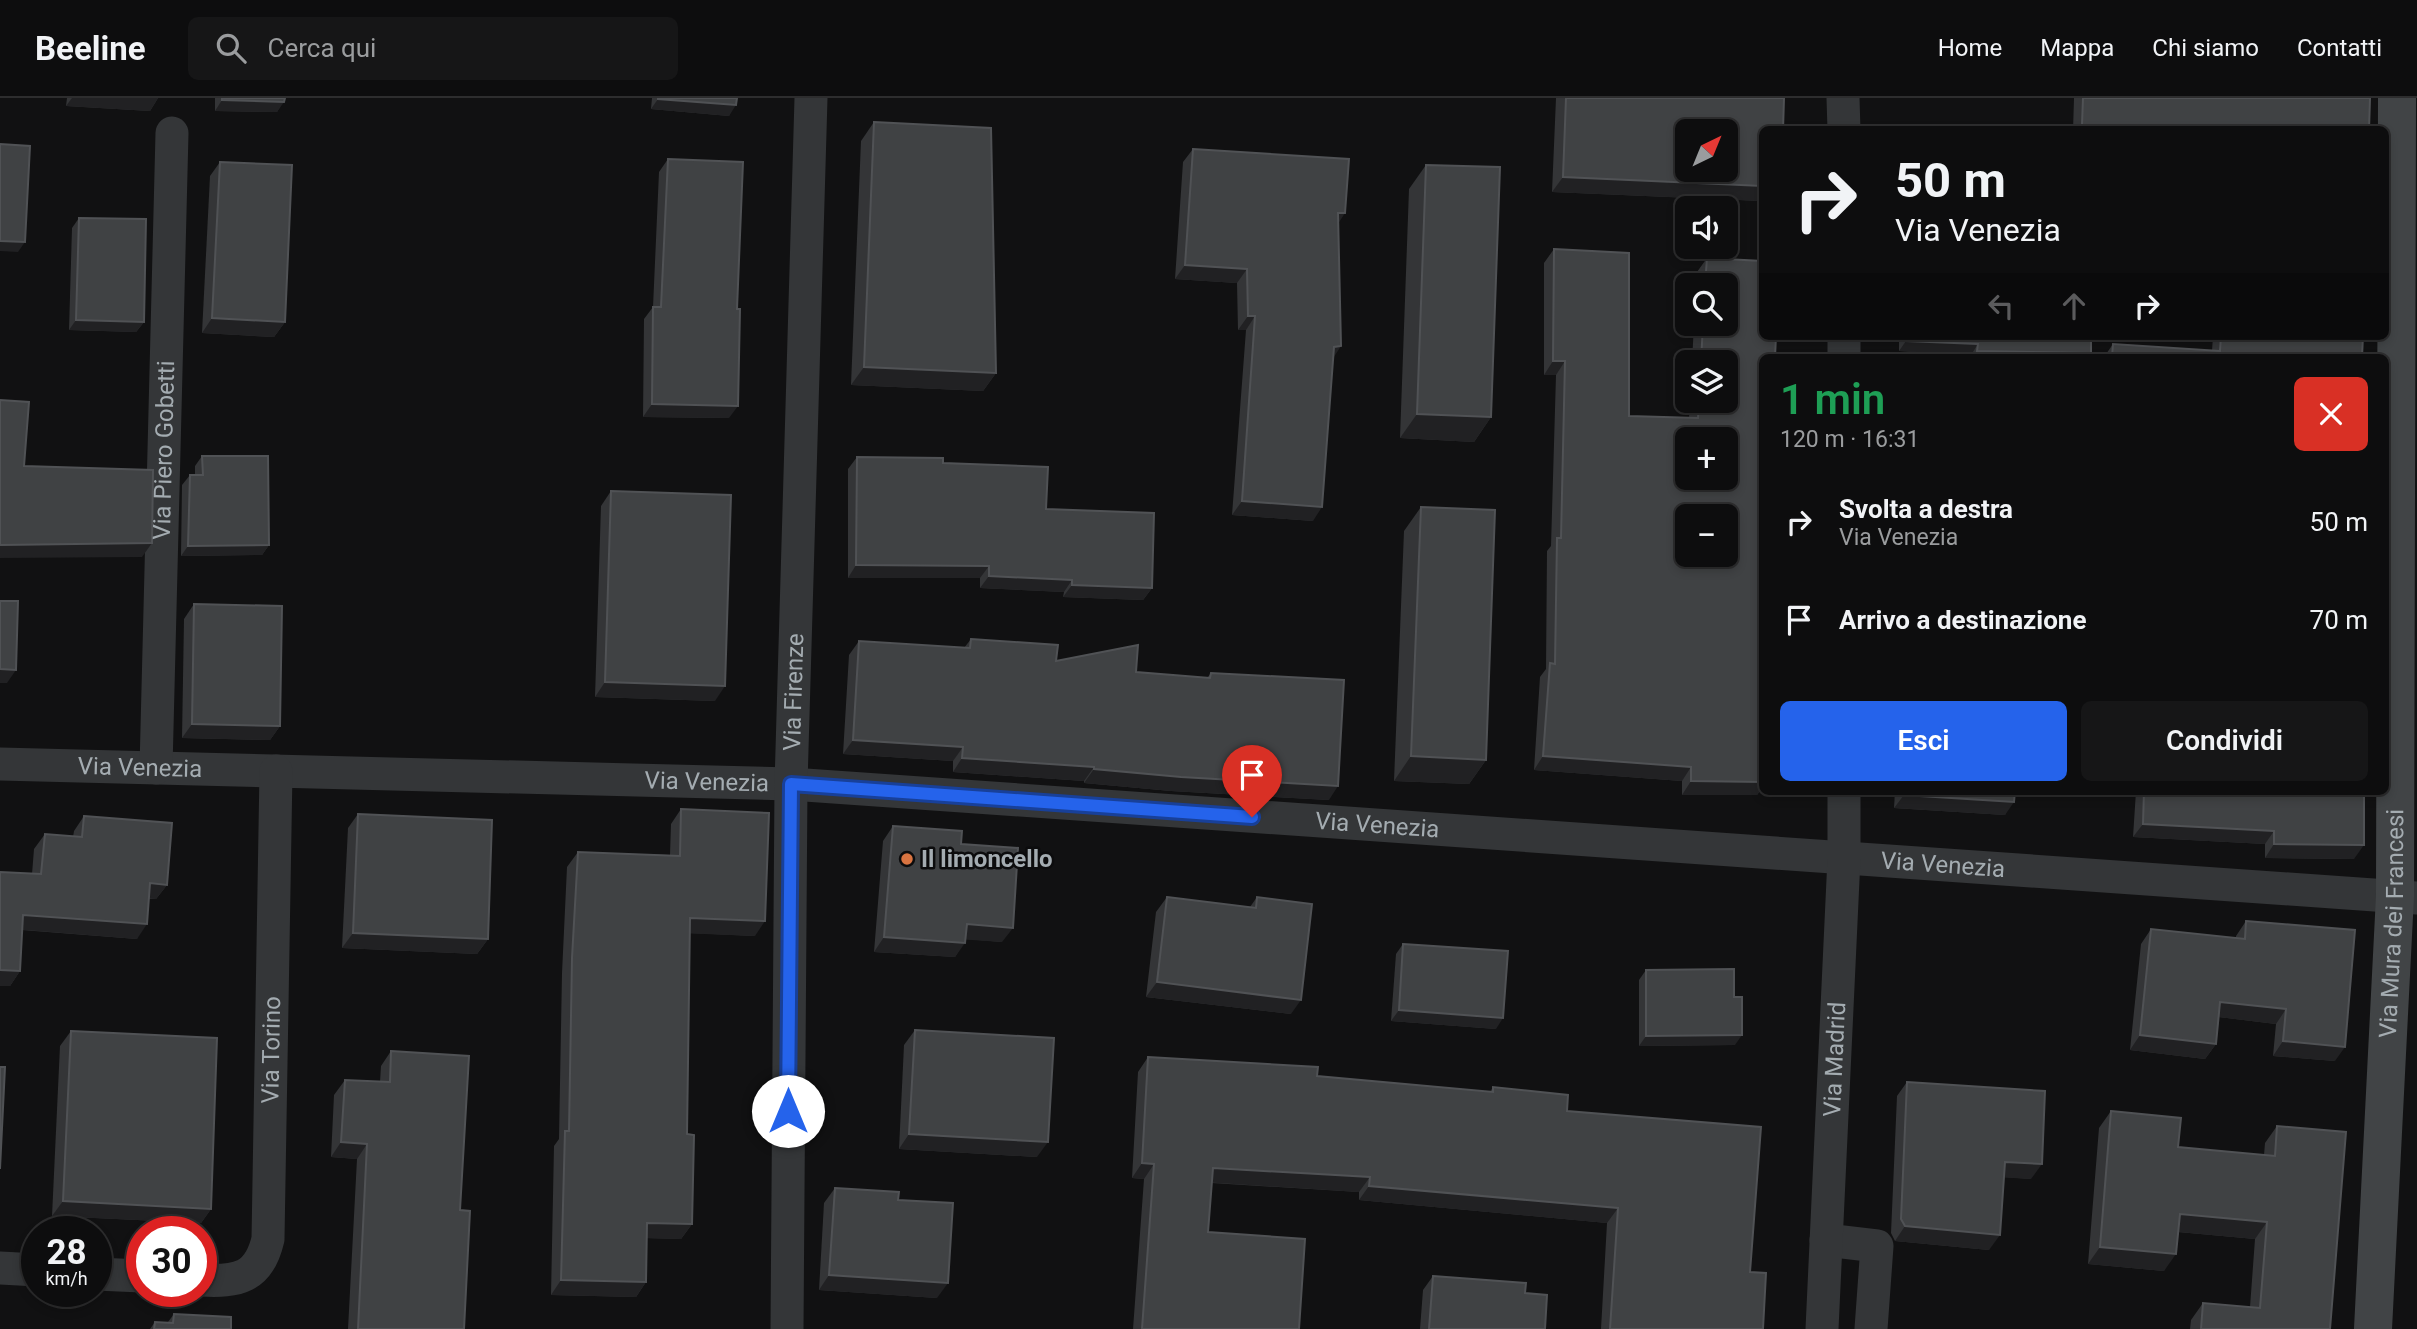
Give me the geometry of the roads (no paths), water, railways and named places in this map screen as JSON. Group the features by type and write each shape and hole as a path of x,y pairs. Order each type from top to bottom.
{"street":[{"name":"Via Firenze","path":"787,1329 791,784 811,98"},
{"path":"1843,98 1844,126"},
{"name":"Via Mura dei Francesi","path":"2373,1329 2406,897 2391,281 2398,98"},
{"name":"Via Piero Gobetti","path":"156,768 172,133"},
{"name":"Via Venezia","path":"0,764 791,784 2406,897"},
{"name":"Via Torino","path":"217,1280 238,1278 257,1268 268,1239 276,771"},
{"name":"Via Madrid","path":"1822,1329 1844,795"},
{"path":"1826,1240 1877,1246 1871,1329"},
{"path":"0,1268 21,1269"}],"place":[{"name":"Il limoncello","path":"907,859"}]}
